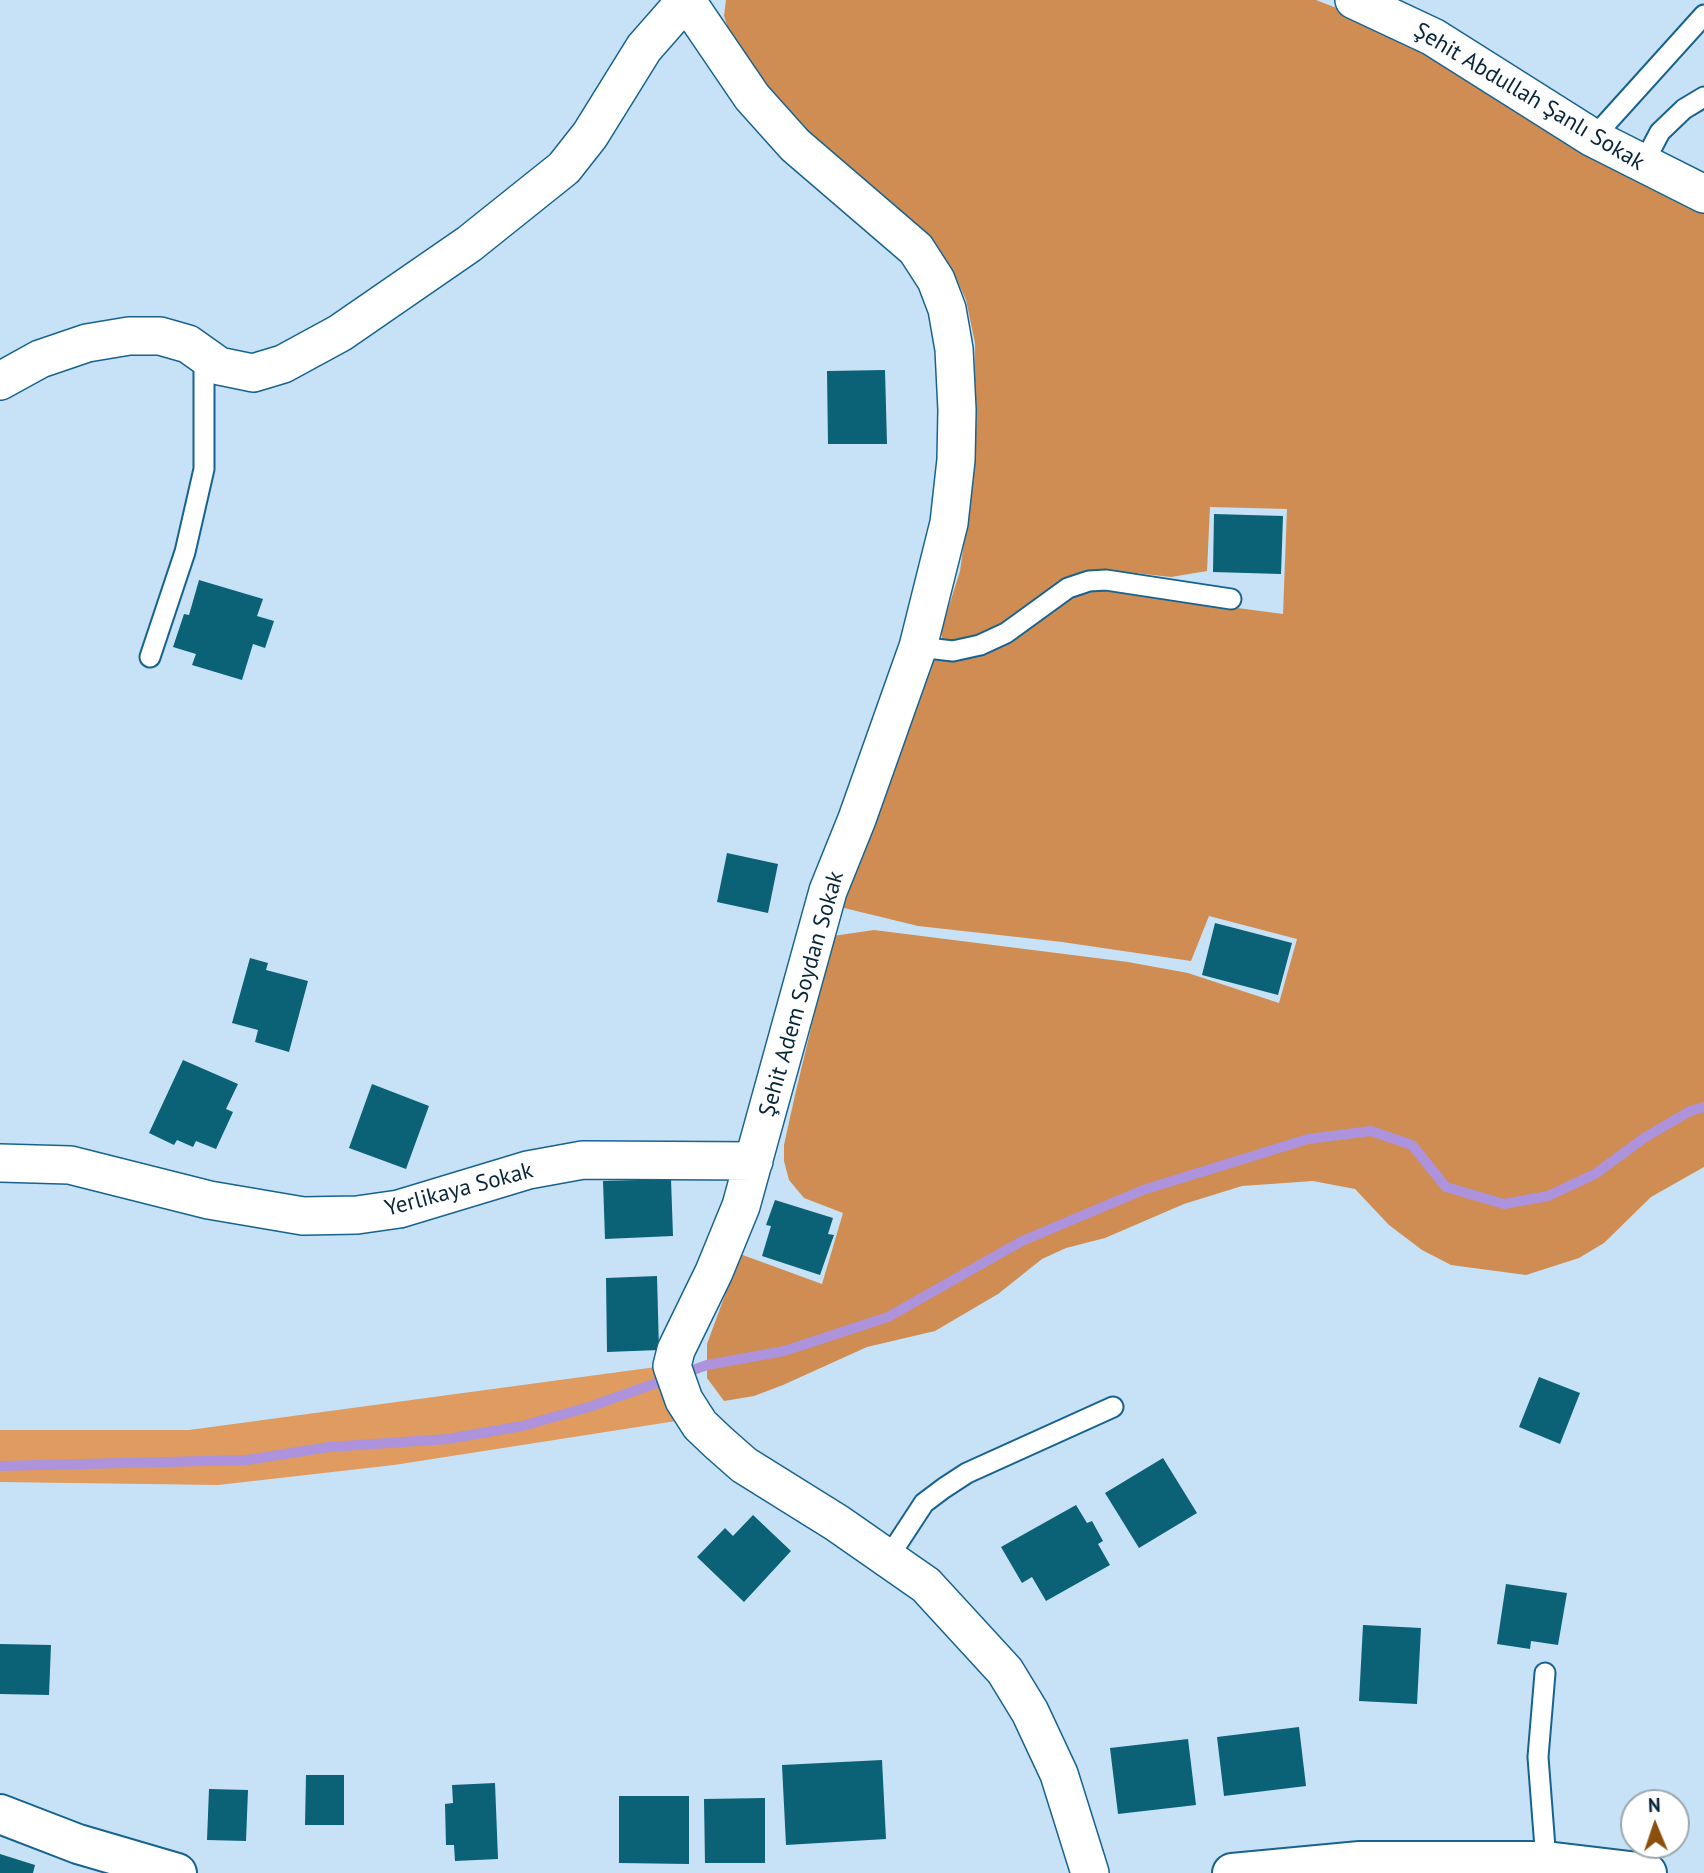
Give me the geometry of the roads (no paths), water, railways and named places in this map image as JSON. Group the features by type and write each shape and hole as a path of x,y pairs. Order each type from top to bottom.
{"street":[{"path":"0,381 40,359 87,343 129,336 160,336 187,344 219,366 253,373 284,364 340,333 469,244 564,168 590,135 644,48 686,0"},
{"name":"Şehit Adem Soydan Sokak","path":"686,0 752,97 795,145 916,249 936,280 947,309 954,349 956,460 949,523 918,647 857,820 828,891 805,964 754,1161 731,1234 676,1350 672,1366 684,1400 700,1425 719,1443 744,1465 888,1558 926,1586 1005,1671 1030,1712 1059,1774 1090,1873"},
{"name":"Şehit Abdullah Şanlı Sokak","path":"1354,0 1433,37 1642,166 1704,194"},
{"name":"Yerlikaya Sokak","path":"0,1163 70,1165 209,1199 303,1216 398,1209 528,1170 583,1160 754,1161"},
{"path":"0,1814 78,1844 177,1873"},
{"path":"1232,1873 1360,1861 1546,1861 1647,1873"}],"lane":[{"path":"1594,138 1704,15"},
{"path":"1642,166 1660,132 1684,110 1704,97"},
{"path":"150,657 185,552 204,469 204,356"},
{"path":"918,647 953,651 981,645 1006,633 1068,588 1089,581 1106,580 1231,599"},
{"path":"888,1558 923,1503 944,1488 967,1473 1113,1407"},
{"path":"1545,1673 1538,1757 1546,1861"}],"waterway":[{"path":"0,1466 247,1460 329,1447 448,1439 522,1426 589,1407 707,1365 784,1351 888,1317 1022,1241 1143,1190 1308,1139 1371,1131 1412,1145 1446,1187 1504,1204 1548,1196 1595,1174 1644,1138 1690,1111 1704,1107"}]}
